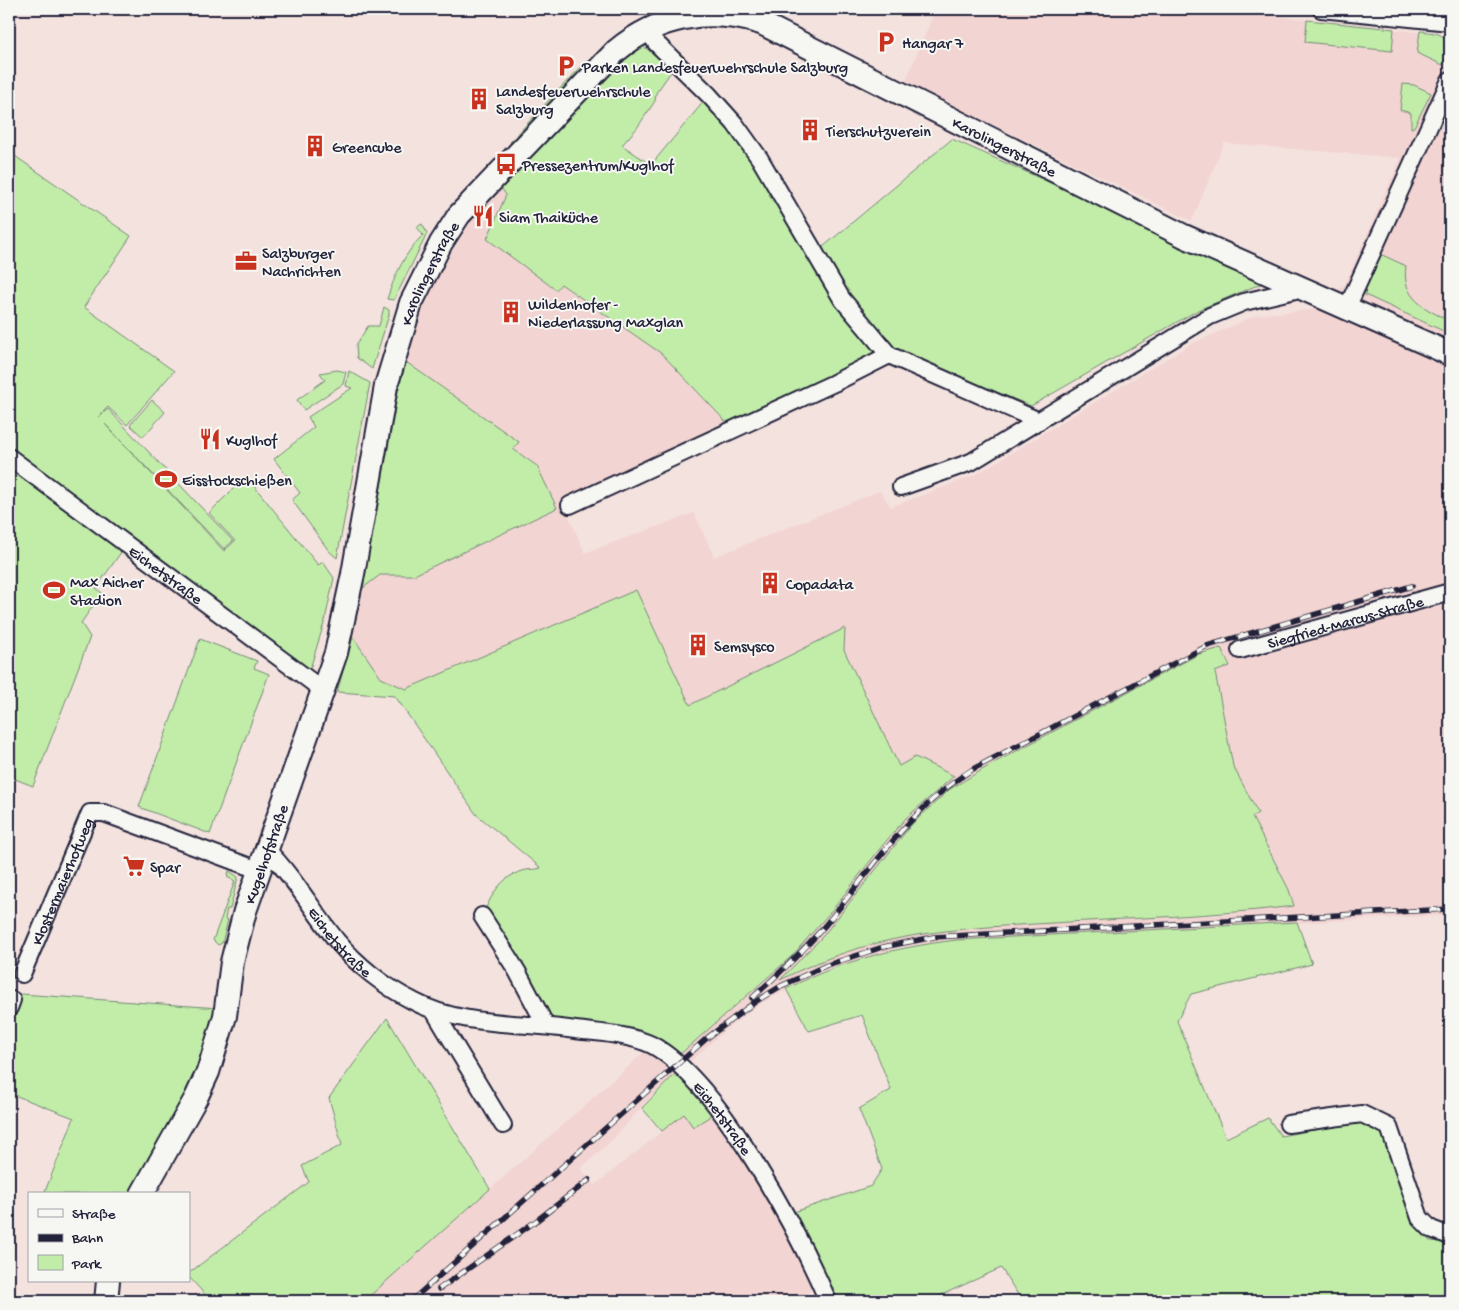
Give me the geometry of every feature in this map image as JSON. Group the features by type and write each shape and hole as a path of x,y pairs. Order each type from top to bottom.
{"street":[{"path":"1321,9 1450,22"},
{"name":"Karolingerstraße","path":"365,503 386,386 395,350 411,303 441,243 454,222 480,191 616,51 647,29 668,22 704,15 735,16 761,23 1184,236 1450,354"},
{"path":"647,29 656,43 709,95 740,131 760,159 842,299 889,355 1039,422"},
{"path":"1347,308 1450,80"},
{"path":"901,487 971,462 1210,316 1244,302 1304,288"},
{"path":"570,505 834,383 889,355"},
{"name":"Eichetstraße","path":"9,457 324,691"},
{"name":"Kugelhofstraße","path":"143,1192 196,1098 208,1072 225,1016 237,938 258,870 324,691 347,606 365,503"},
{"name":"Siegfried-Marcus-Straße","path":"1240,650 1450,592"},
{"name":"Klostermaierhofweg","path":"22,974 90,813 104,813 258,870"},
{"name":"Eichetstraße","path":"266,849 281,864 338,942 374,976 412,1001 434,1011 490,1022 546,1026 639,1040 665,1054 678,1064 709,1098 746,1149 777,1200 828,1301"},
{"path":"482,916 517,972 546,1026"},
{"path":"434,1011 503,1125"},
{"path":"1288,1124 1362,1114 1388,1127 1420,1218 1431,1229 1450,1236"},
{"path":"106,1301 108,1282"}],"shaded area":[{"path":"936,9 1214,9 1450,36 1450,915 956,940 900,947 822,971 758,1005 725,1030 651,1097 614,1138 580,1169 595,1185 684,1114 712,1111 757,1176 817,1286 796,1301 364,1301 648,1049 677,1057 776,971 833,909 906,818 954,776 899,766 844,650 845,629 690,705 636,591 406,689 381,678 353,637 363,588 380,575 414,575 557,508 537,466 513,449 518,442 406,362 417,324 435,281 471,220 500,186 557,290 561,284 662,354 728,424 563,503 585,553 694,513 714,557 880,491 891,507 975,475 1191,344 1257,315 1311,310 1345,284 1401,158 1224,143 1192,221 905,82","holes":["1220,648 1230,666 1215,671 1233,766 1258,813 1252,817 1289,890 1294,906 1216,915 991,926 899,936 854,948 813,963 780,980 823,936 912,824 950,789 992,764"]}],"green space":[{"path":"659,14 513,145 510,142 560,88 599,51 639,22"},
{"path":"1307,20 1394,29 1392,51 1305,42"},
{"path":"1420,31 1438,34 1448,41 1450,46 1443,65 1417,53"},
{"path":"643,46 673,69 656,93 655,101 637,128 622,145 651,165 705,100 749,153 873,347 873,355 867,362 728,424 662,354 561,284 556,290 487,239 506,195 500,186 623,61"},
{"path":"1403,84 1414,85 1431,93 1414,127 1411,128 1411,113 1400,110"},
{"path":"952,139 1098,204 1265,282 1198,310 1031,406 890,348 868,326 817,252"},
{"path":"9,152 131,236 84,307 174,371 127,425 108,407 98,417 108,409 233,541 224,549 105,424 224,551 235,541 209,513 246,476 318,565 323,562 334,578 325,620 310,669 306,670 9,453"},
{"path":"422,224 427,233 424,240 394,300 387,299 401,264 423,235 417,227"},
{"path":"1378,253 1406,266 1405,277 1411,294 1424,307 1450,321 1450,334 1365,295 1366,284"},
{"path":"384,307 389,310 389,315 372,369 357,358 356,345 368,326 379,326"},
{"path":"406,362 519,442 513,449 537,466 557,508 414,575 380,575 363,588 398,391"},
{"path":"337,370 346,372 343,384 304,410 297,400 325,380 320,373"},
{"path":"349,371 370,383 337,558 329,551 292,500 300,493 274,459 314,427 308,417 352,388 346,386"},
{"path":"152,400 165,412 143,437 130,425"},
{"name":"Max Aicher Stadion","path":"9,464 124,548 96,588 102,593 81,623 90,637 33,786 10,777 9,780"},
{"path":"636,590 690,705 845,628 844,650 899,766 915,757 954,776 906,818 833,909 792,956 677,1057 552,1022 485,910 495,891 509,877 522,871 541,868 476,814 395,696 337,692 353,637 381,678 406,689"},
{"path":"200,639 257,661 254,668 269,674 210,834 139,807"},
{"path":"1221,648 1230,666 1215,672 1233,766 1258,813 1252,817 1289,890 1294,906 1204,914 946,931 880,942 814,964 780,980 823,936 912,824 950,789 992,764 1199,654"},
{"path":"229,871 238,877 230,909 227,909 225,919 228,920 222,943 218,945 213,940 235,881 227,877"},
{"path":"1297,922 1312,964 1191,994 1177,1021 1226,1138 1268,1118 1281,1136 1364,1120 1378,1127 1388,1138 1420,1232 1430,1241 1450,1242 1450,1301 1022,1301 1001,1268 928,1301 831,1301 791,1213 871,1186 882,1169 859,1109 891,1090 862,1015 809,1031 786,989 828,970 869,957 890,951 956,940"},
{"path":"21,994 219,1008 199,1077 135,1192 45,1192 74,1118 9,1093 9,1028"},
{"path":"387,1018 490,1189 364,1301 211,1301 190,1278 190,1272 309,1182 302,1166 342,1145 329,1098"},
{"path":"678,1071 712,1111 709,1117 693,1127 684,1114 662,1131 642,1108"}],"railway":[{"path":"752,998 813,939 913,818 951,784 973,769 1207,646 1412,586"},
{"path":"411,1301 707,1038 755,1002 781,986 827,965 883,947 934,937 1450,909"},
{"path":"439,1289 536,1221 589,1180"}],"place":[{"name":"Hangar 7","path":"886,42"},
{"name":"Parken Landesfeuerwehrschule Salzburg","path":"566,66"},
{"name":"Landesfeuerwehrschule Salzburg","path":"479,99"},
{"name":"Tierschutzverein","path":"810,130"},
{"name":"Greencube","path":"315,146"},
{"name":"Pressezentrum/Kuglhof","path":"506,164"},
{"name":"Siam Thaiküche","path":"483,216"},
{"name":"Salzburger Nachrichten","path":"246,261"},
{"name":"Wildenhofer - Niederlassung Maxglan","path":"511,312"},
{"name":"Kuglhof","path":"210,439"},
{"name":"Eisstockschießen","path":"166,479"},
{"name":"Copadata","path":"770,583"},
{"name":"Max Aicher Stadion","path":"54,590"},
{"name":"Semsysco","path":"698,645"},
{"name":"Spar","path":"134,866"}]}
